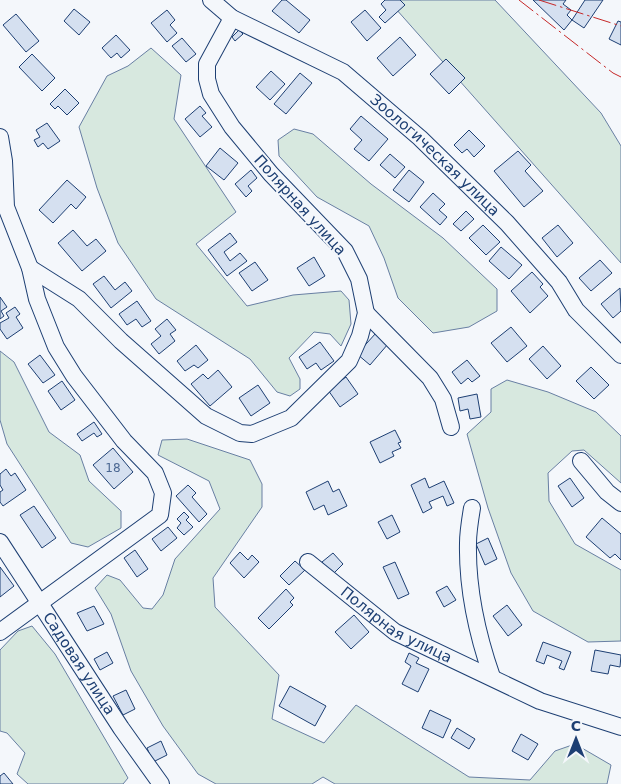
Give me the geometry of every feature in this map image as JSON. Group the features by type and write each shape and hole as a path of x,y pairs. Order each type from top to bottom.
{"street":[{"name":"Зоологическая улица","path":"211,0 232,18 343,72 420,138 507,223 559,282 576,310 621,355"},
{"name":"Полярная улица","path":"30,268 79,299 121,341 206,416 240,433 252,434 291,418 349,362 360,336 366,313 359,279 345,251 271,174 232,128 211,94 207,79 208,64 232,18"},
{"path":"0,137 4,161 6,206 30,268 37,299 56,347 74,376 124,441 155,473 163,493 160,514 0,632"},
{"path":"366,313 430,378 443,399 451,427"},
{"path":"581,461 607,492 621,503"},
{"path":"472,508 468,542 470,591 482,648 492,677"},
{"name":"Садовая улица","path":"0,542 121,728 161,784"},
{"name":"Полярная улица","path":"308,562 395,632 540,701 621,727"}],"shaded area":[{"path":"388,0 495,0 601,113 621,146 621,263"},
{"path":"151,48 181,75 174,119 236,212 196,244 247,306 293,295 341,291 349,300 351,324 341,346 330,334 314,332 289,358 300,379 300,389 290,396 277,392 250,359 156,299 118,243 97,188 79,127 107,76 128,66"},
{"path":"294,129 313,134 371,184 443,238 497,289 497,311 469,327 433,333 398,298 384,258 369,226 317,197 279,156 278,140"},
{"path":"0,351 14,362 49,432 80,455 89,481 121,511 121,528 88,547 71,543 7,444 0,420"},
{"path":"507,380 548,392 596,412 621,436 621,483 584,450 572,451 548,473 549,501 575,544 621,570 621,641 588,642 533,611 511,573 488,508 467,434 491,412 491,389"},
{"path":"187,439 250,460 262,484 262,507 213,578 215,607 279,675 272,719 324,743 356,705 469,777 530,780 555,751 575,744 611,765 607,784 335,784 323,777 312,784 216,784 198,774 163,726 131,671 111,614 95,588 107,575 120,580 143,608 152,609 163,595 175,559 220,509 209,481 158,455 162,440"},
{"path":"32,626 55,654 128,778 123,784 28,784 17,774 25,753 7,733 0,731 0,650 18,631"}],"building":[{"path":"282,0 286,0 310,20 299,33 272,11"},
{"path":"385,0 400,0 405,5 385,23 379,17 386,10 381,4"},
{"path":"533,0 566,0 563,4 571,10 567,15 572,20 564,30"},
{"path":"585,0 603,0 584,28 572,20"},
{"path":"74,9 90,22 79,35 64,21"},
{"path":"167,10 175,20 170,25 177,33 167,42 151,23"},
{"path":"365,10 381,28 367,41 351,22"},
{"path":"16,14 39,41 26,52 3,25"},
{"path":"618,21 621,22 621,45 609,39"},
{"path":"239,30 243,34 235,41 232,37"},
{"path":"116,35 130,50 121,58 117,53 111,58 102,48"},
{"path":"400,37 416,55 393,76 377,58"},
{"path":"182,38 196,54 186,62 172,46"},
{"path":"32,54 55,78 42,91 19,67"},
{"path":"446,59 465,78 449,94 430,74"},
{"path":"271,71 285,84 270,100 256,87"},
{"path":"300,73 312,83 286,114 274,104"},
{"path":"65,89 79,103 67,115 58,106 55,109 50,104"},
{"path":"200,106 206,113 202,116 212,127 200,137 185,119"},
{"path":"361,116 388,139 369,161 354,149 362,140 350,129"},
{"path":"47,123 60,141 48,149 43,143 38,147 34,140 40,137 36,130"},
{"path":"469,130 485,146 474,157 467,149 462,153 454,145"},
{"path":"220,148 238,163 224,180 206,166"},
{"path":"518,151 531,165 525,171 543,191 524,207 494,171"},
{"path":"390,154 405,167 395,178 380,165"},
{"path":"251,170 257,178 248,186 252,191 246,197 235,184"},
{"path":"409,170 424,182 409,202 393,190"},
{"path":"67,180 86,197 76,209 71,204 53,223 39,210"},
{"path":"433,193 445,204 439,210 447,217 440,225 420,207"},
{"path":"466,211 474,219 461,231 453,224"},
{"path":"483,225 500,242 486,255 469,238"},
{"path":"558,225 573,243 557,257 542,238"},
{"path":"73,230 87,246 96,239 106,251 82,271 58,243"},
{"path":"230,233 237,242 224,252 230,261 240,253 247,261 227,276 208,250"},
{"path":"501,247 522,265 509,279 489,261"},
{"path":"314,257 325,276 309,286 297,268"},
{"path":"600,260 612,273 591,291 579,278"},
{"path":"255,262 268,280 252,291 239,273"},
{"path":"532,272 543,284 540,287 548,296 530,313 511,291"},
{"path":"104,276 115,290 125,282 132,291 111,308 93,284"},
{"path":"620,288 621,311 613,318 601,304"},
{"path":"0,297 7,307 1,311 4,316 0,319"},
{"path":"137,301 151,321 142,327 136,319 127,325 119,314"},
{"path":"15,307 20,314 16,317 23,328 7,339 0,329 0,323 9,318 6,313"},
{"path":"167,319 176,330 170,334 175,341 159,354 151,344 161,336 155,329"},
{"path":"511,327 527,346 507,362 491,343"},
{"path":"376,333 388,344 370,365 357,354"},
{"path":"320,342 334,361 321,370 316,363 307,369 299,357"},
{"path":"196,345 208,360 198,368 194,365 185,371 177,361"},
{"path":"543,346 561,366 547,379 529,359"},
{"path":"40,355 55,375 43,383 28,364"},
{"path":"467,360 480,376 472,382 468,378 461,384 452,372"},
{"path":"591,367 609,385 594,399 576,381"},
{"path":"218,370 232,387 210,406 191,384 203,374 208,379"},
{"path":"346,377 358,394 340,407 328,390"},
{"path":"62,381 75,400 61,410 48,391"},
{"path":"258,385 270,403 251,416 239,398"},
{"path":"477,394 481,417 470,419 468,409 460,411 458,398"},
{"path":"94,422 102,434 97,437 94,433 82,441 77,434"},
{"path":"395,430 401,442 398,443 401,448 392,452 394,456 380,463 370,442"},
{"path":"113,448 133,472 114,489 93,465"},
{"path":"6,469 11,476 15,473 26,490 3,506 0,502 0,492 3,490 0,485 0,474"},
{"path":"425,478 429,488 444,481 454,503 447,506 443,496 429,502 432,508 423,513 411,485"},
{"path":"570,478 584,498 572,507 558,486"},
{"path":"328,481 333,492 339,489 347,506 328,515 324,505 314,510 306,492"},
{"path":"188,485 196,493 192,497 207,514 199,522 176,496"},
{"path":"34,506 56,538 42,548 20,515"},
{"path":"184,512 189,517 186,520 193,527 184,535 177,528 181,523 177,519"},
{"path":"392,515 400,532 387,539 378,522"},
{"path":"602,518 621,534 621,560 615,554 610,558 586,537"},
{"path":"168,527 177,538 161,551 152,539"},
{"path":"488,538 497,559 485,565 476,544"},
{"path":"135,550 148,569 137,577 124,558"},
{"path":"240,552 248,560 252,555 259,562 244,578 230,563"},
{"path":"333,553 343,564 333,574 322,562"},
{"path":"295,561 305,570 289,585 280,576"},
{"path":"395,562 409,594 398,599 383,567"},
{"path":"0,567 14,586 0,597"},
{"path":"447,586 456,600 444,607 436,592"},
{"path":"286,589 294,598 290,602 293,605 269,629 258,618"},
{"path":"507,605 522,625 508,636 493,616"},
{"path":"94,606 104,624 87,631 77,613"},
{"path":"354,615 369,632 351,649 335,632"},
{"path":"543,642 571,652 564,670 559,668 562,661 547,655 544,664 536,661"},
{"path":"595,650 621,655 620,667 610,665 608,674 591,671"},
{"path":"107,652 113,663 100,670 94,659"},
{"path":"409,653 419,658 416,663 429,669 418,692 402,684 411,666 405,662"},
{"path":"290,686 326,706 315,726 279,706"},
{"path":"126,690 135,709 123,715 113,696"},
{"path":"430,710 451,720 443,738 422,728"},
{"path":"457,728 475,739 469,749 451,738"},
{"path":"521,734 538,744 528,760 512,751"},
{"path":"161,741 167,755 153,762 147,748"},
{"path":"4,773 13,784 0,784 0,776"}],"power":[{"path":"519,0 613,73 621,77"},
{"path":"539,0 621,26"}]}
